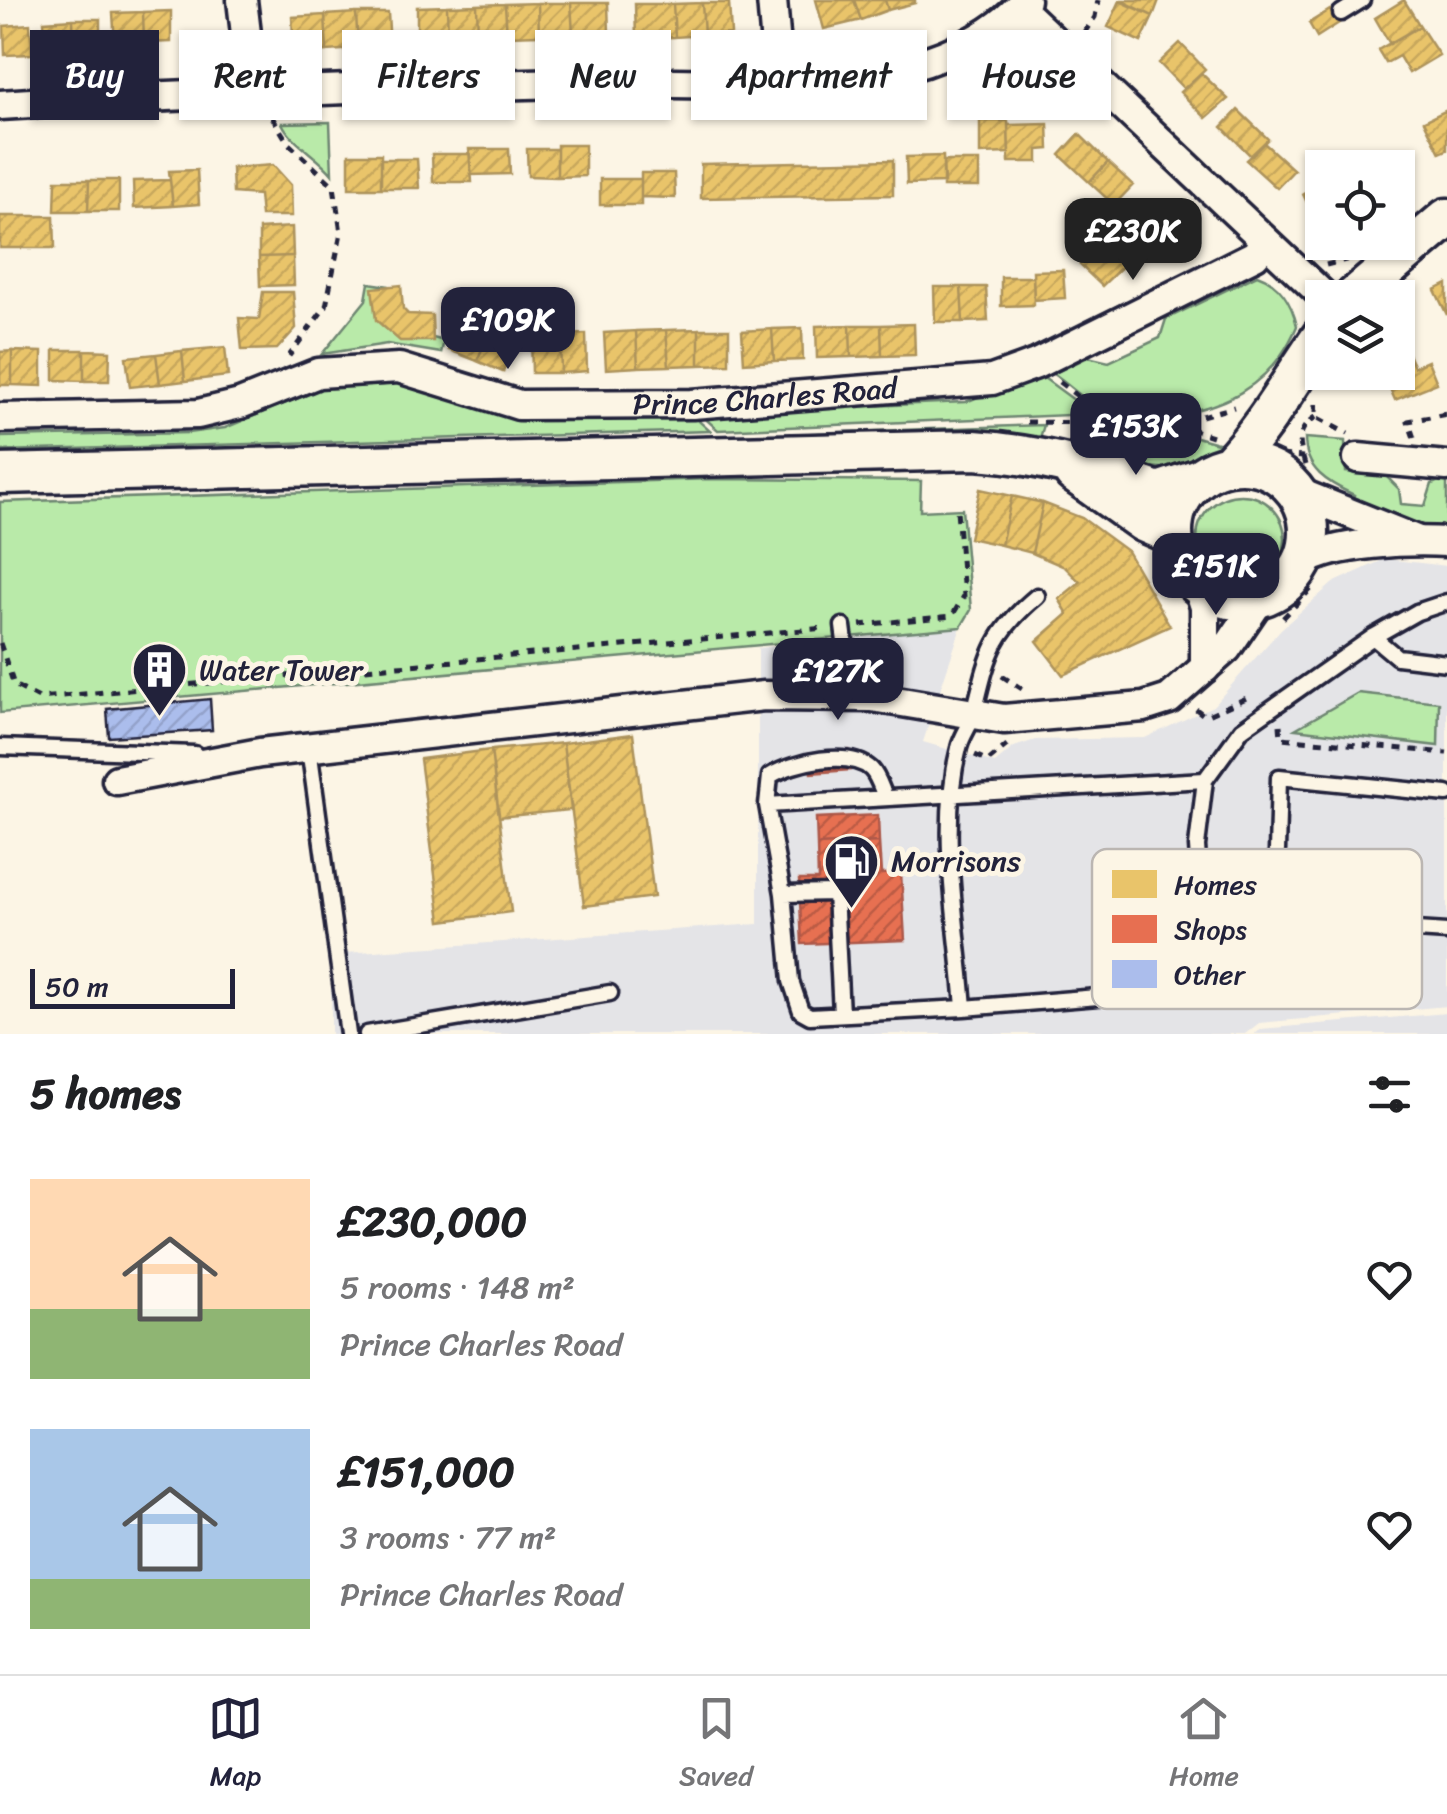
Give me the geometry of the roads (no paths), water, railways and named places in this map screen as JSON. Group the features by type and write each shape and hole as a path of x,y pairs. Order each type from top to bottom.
{"street":[{"path":"242,0 248,30"},
{"path":"772,0 774,30"},
{"path":"927,60 976,38 1022,4 1068,54 1306,280"},
{"path":"322,92 691,83"},
{"path":"0,105 179,97"},
{"path":"1374,280 1447,218"},
{"name":"Prince Charles Road","path":"0,418 198,414 318,373 399,368 519,405 692,404 992,380 1036,364 1255,255 1265,242"},
{"path":"1305,360 1293,377 1305,406 1283,455 1308,514 1309,574"},
{"path":"1205,668 1205,607 1186,589 1184,570 1162,547 1179,504 1219,461 1305,406"},
{"path":"1361,447 1420,449 1447,466"},
{"path":"1413,493 1420,449"},
{"name":"Prince Charles Road","path":"0,474 974,450 1015,453 1068,467 1096,469 1158,492 1219,461"},
{"path":"1219,461 1262,466 1294,478 1417,540"},
{"name":"Prince Charles Road","path":"1068,467 1084,485 1144,522 1162,547"},
{"path":"117,780 260,753 764,696 820,693 872,697 974,717 1049,718 1144,707 1168,698 1205,668 1239,636 1260,598 1292,578 1309,574 1340,548 1417,540 1447,542"},
{"path":"1186,589 1228,599 1260,598"}],"lane":[{"path":"1342,14 1362,0"},
{"path":"964,1008 952,794 959,747 974,717 985,664 1008,620 1038,596"},
{"path":"1196,849 1204,780 1230,742 1267,710 1373,637 1417,612 1447,602"},
{"path":"842,626 845,642 868,665 872,697"},
{"path":"1373,637 1397,657 1447,663"},
{"path":"0,747 155,755 260,753"},
{"path":"309,748 348,1034"},
{"path":"885,797 875,772 862,762 786,767 770,776 767,804 783,894 795,1002 810,1016 1092,997"},
{"path":"1277,849 1279,777 1447,794"},
{"path":"767,804 1204,780"},
{"path":"783,894 835,893 841,1014"},
{"path":"1422,930 1447,932"},
{"path":"367,1034 610,993"}],"place":[{"name":"Water Tower","path":"160,719"},
{"name":"Morrisons","path":"852,910"}]}
